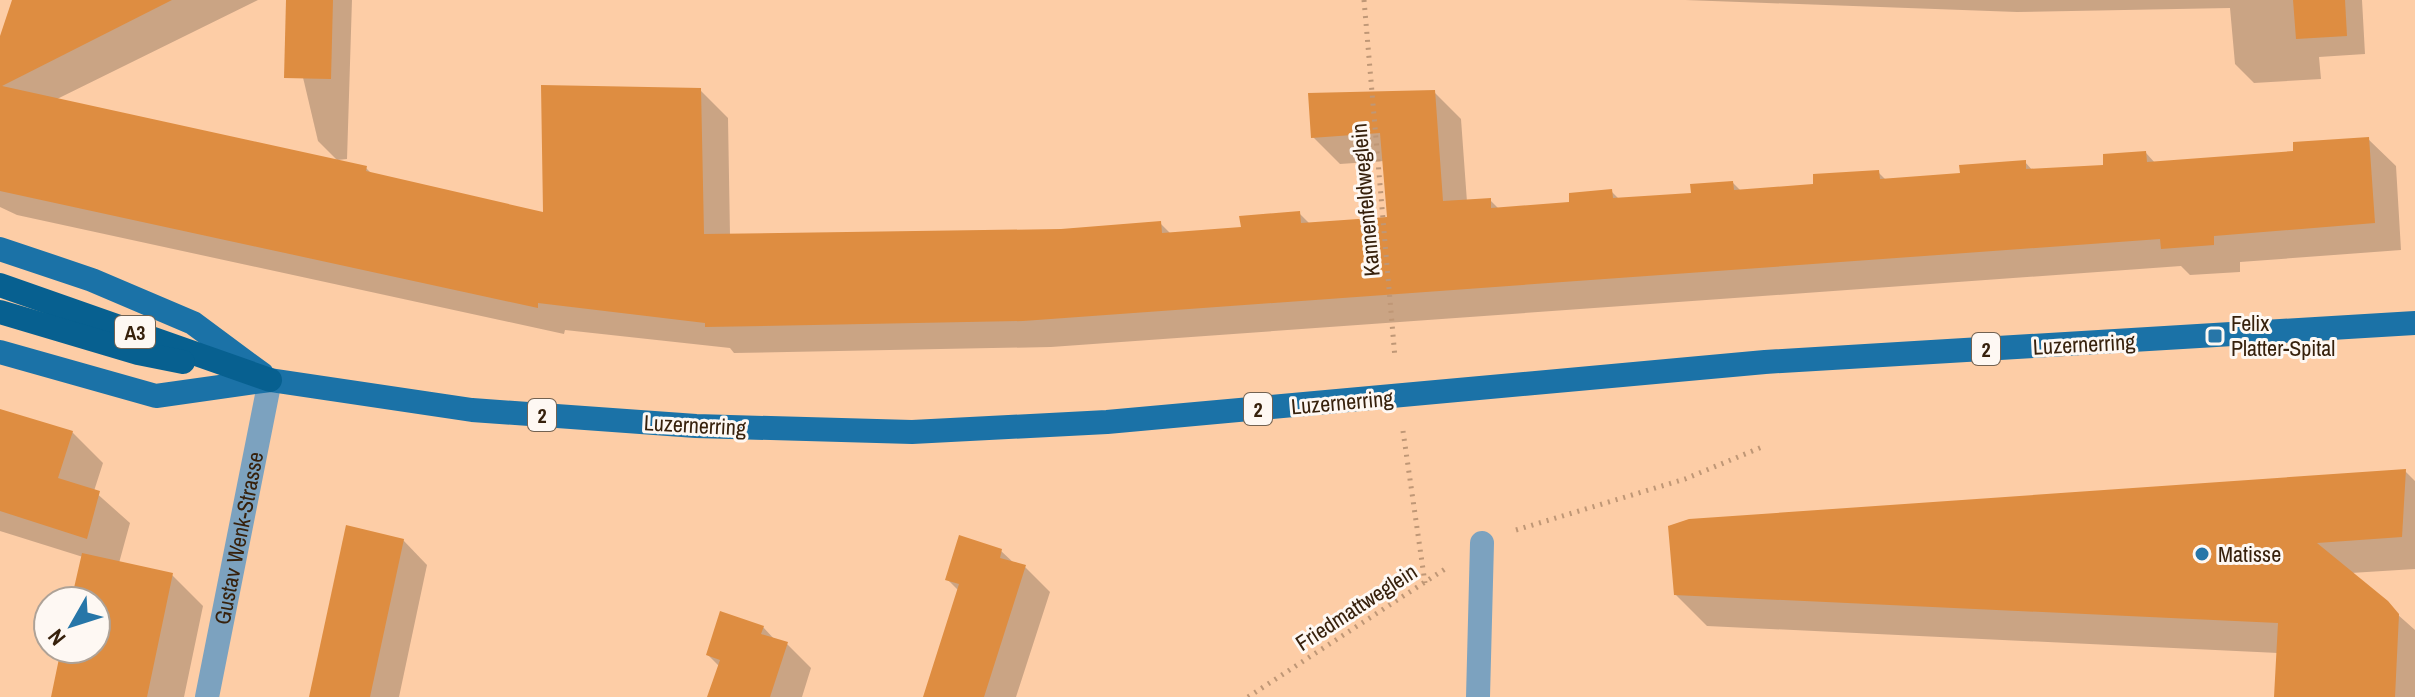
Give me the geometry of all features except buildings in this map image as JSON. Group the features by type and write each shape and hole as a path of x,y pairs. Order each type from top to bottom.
{"highway":[{"name":"A3","path":"0,285 270,380"},
{"name":"A3","path":"0,312 138,353 270,380"}],"main road":[{"name":"Luzernerring","path":"0,249 92,280 193,323 270,380"},
{"name":"Luzernerring","path":"0,352 156,396 270,380 472,410 696,426 912,432 1107,422 1765,362 2415,323"}],"street":[{"name":"Gustav Wenk-Strasse","path":"207,697 270,380"},
{"path":"1478,697 1482,543"}],"path":[{"name":"Kannenfeldweglein","path":"1364,0 1398,397 1425,583"},
{"name":"Friedmattweglein","path":"1248,697 1482,543 1526,526 1685,479 1762,447"}],"place":[{"name":"Felix Platter-Spital","path":"2215,336"},
{"name":"Matisse","path":"2202,554"}]}
